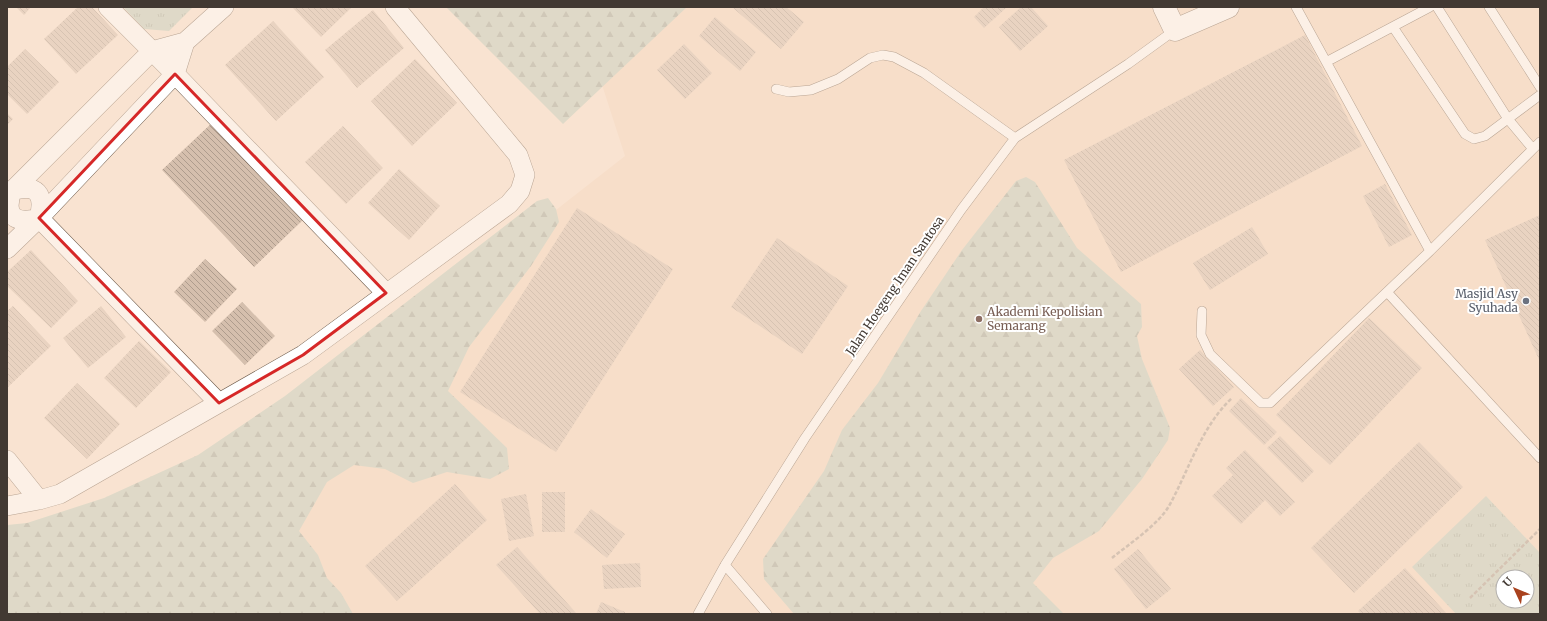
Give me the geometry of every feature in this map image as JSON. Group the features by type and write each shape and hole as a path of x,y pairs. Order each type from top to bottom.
{"street":[{"path":"108,7 175,74 386,293"},
{"path":"39,218 23,221 16,218 11,213 9,206 9,194 152,51 185,42 224,7"},
{"path":"7,506 39,500 60,494 302,355 509,204 520,190 525,175 518,156 396,7"},
{"path":"1164,7 1175,30 1228,7"},
{"path":"7,249 39,218 175,74 185,42"},
{"path":"39,218 219,403"},
{"path":"7,460 39,500"}],"lane":[{"path":"1296,7 1430,251"},
{"path":"1326,62 1430,7"},
{"path":"1437,7 1508,119 1533,149"},
{"path":"1489,7 1540,87"},
{"path":"1393,27 1465,134 1474,139 1485,136 1540,95"},
{"name":"Jalan Hoegeng Iman Santosa","path":"698,614 725,565 810,432 961,210 1015,138 1128,64 1175,30"},
{"path":"776,89 789,92 811,90 838,79 870,58 883,55 894,56 924,73 1015,138"},
{"path":"1202,311 1201,335 1210,354 1261,404 1270,403 1430,251 1540,142"},
{"path":"1387,292 1540,458"},
{"path":"725,565 767,614"}],"path":[{"path":"1112,558 1151,527 1168,507 1213,419 1244,386"},
{"path":"1470,598 1540,529"}],"highlighted area":[{"path":"175,74 386,293 303,355 219,403 39,218"}],"shaded area":[{"name":"Akademi Kepolisian Semarang","path":"580,7 1540,7 1540,614 7,614 209,481 625,156 582,23"}],"green space":[{"path":"123,7 193,7 169,31 144,29"},
{"path":"446,7 687,7 563,124"},
{"path":"1026,177 1035,182 1077,248 1141,304 1142,327 1137,336 1142,359 1170,428 1168,440 1142,479 1099,531 1053,558 1033,583 1064,614 794,614 764,579 763,559 824,471 842,430 878,383 921,311 962,250 1016,181"},
{"path":"548,198 556,209 559,222 531,266 469,347 448,391 507,448 509,469 490,479 447,472 413,483 385,469 354,465 327,482 299,531 318,555 327,578 341,593 353,614 7,614 7,525 27,523 104,498 198,455 285,396 537,201"},
{"path":"1486,496 1540,553 1540,614 1456,614 1412,567"}],"building":[{"path":"16,7 31,7 24,15"},
{"path":"78,7 92,7 118,35 76,74 44,39"},
{"path":"292,7 352,7 321,37"},
{"path":"732,7 786,7 804,22 781,49"},
{"path":"984,7 1007,7 984,28 974,17"},
{"path":"1021,7 1031,7 1048,26 1020,51 999,27"},
{"path":"373,10 404,48 357,88 325,50"},
{"path":"715,17 756,52 740,71 699,36"},
{"path":"273,21 324,77 276,121 225,65"},
{"path":"1305,35 1362,146 1121,272 1064,160"},
{"path":"684,44 712,73 685,99 657,70"},
{"path":"25,49 59,82 27,114 7,94 7,67"},
{"path":"415,59 457,103 412,146 371,101"},
{"path":"7,113 13,119 7,125"},
{"path":"213,122 304,219 254,267 162,170"},
{"path":"343,126 383,168 346,204 305,162"},
{"path":"399,169 440,206 409,240 368,203"},
{"path":"1385,184 1412,235 1389,247 1363,196"},
{"path":"577,208 673,269 556,452 460,392"},
{"name":"Masjid Asy Syuhada","path":"1540,215 1540,362 1485,240"},
{"path":"1252,227 1268,254 1210,290 1193,263"},
{"path":"777,238 848,286 802,354 731,307"},
{"path":"31,250 78,301 51,328 7,286 7,272"},
{"path":"205,259 237,289 205,322 174,292"},
{"path":"242,302 275,336 245,365 212,331"},
{"path":"13,306 51,346 7,388 7,311"},
{"path":"101,306 126,337 88,368 63,338"},
{"path":"1369,318 1422,368 1330,465 1276,415"},
{"path":"139,341 171,372 136,408 104,378"},
{"path":"1200,350 1234,387 1213,406 1179,369"},
{"path":"77,383 120,424 87,459 44,418"},
{"path":"1241,398 1277,432 1264,445 1229,411"},
{"path":"1280,436 1314,471 1302,483 1267,448"},
{"path":"1419,442 1463,487 1354,593 1311,548"},
{"path":"1245,450 1295,502 1280,516 1265,500 1241,524 1212,496 1233,475 1226,468"},
{"path":"455,484 487,520 397,601 365,566"},
{"path":"542,492 565,492 565,532 542,532"},
{"path":"526,494 534,536 509,541 501,499"},
{"path":"591,509 625,534 607,558 574,532"},
{"path":"517,547 576,613 540,614 496,565"},
{"path":"1138,549 1171,589 1146,609 1114,569"},
{"path":"640,563 641,587 604,589 602,565"},
{"path":"1405,568 1447,614 1361,614 1358,611"},
{"path":"601,602 625,612 625,614 596,614"}],"place":[{"name":"Masjid Asy Syuhada","path":"1526,301"},
{"name":"Akademi Kepolisian Semarang","path":"979,319"}]}
